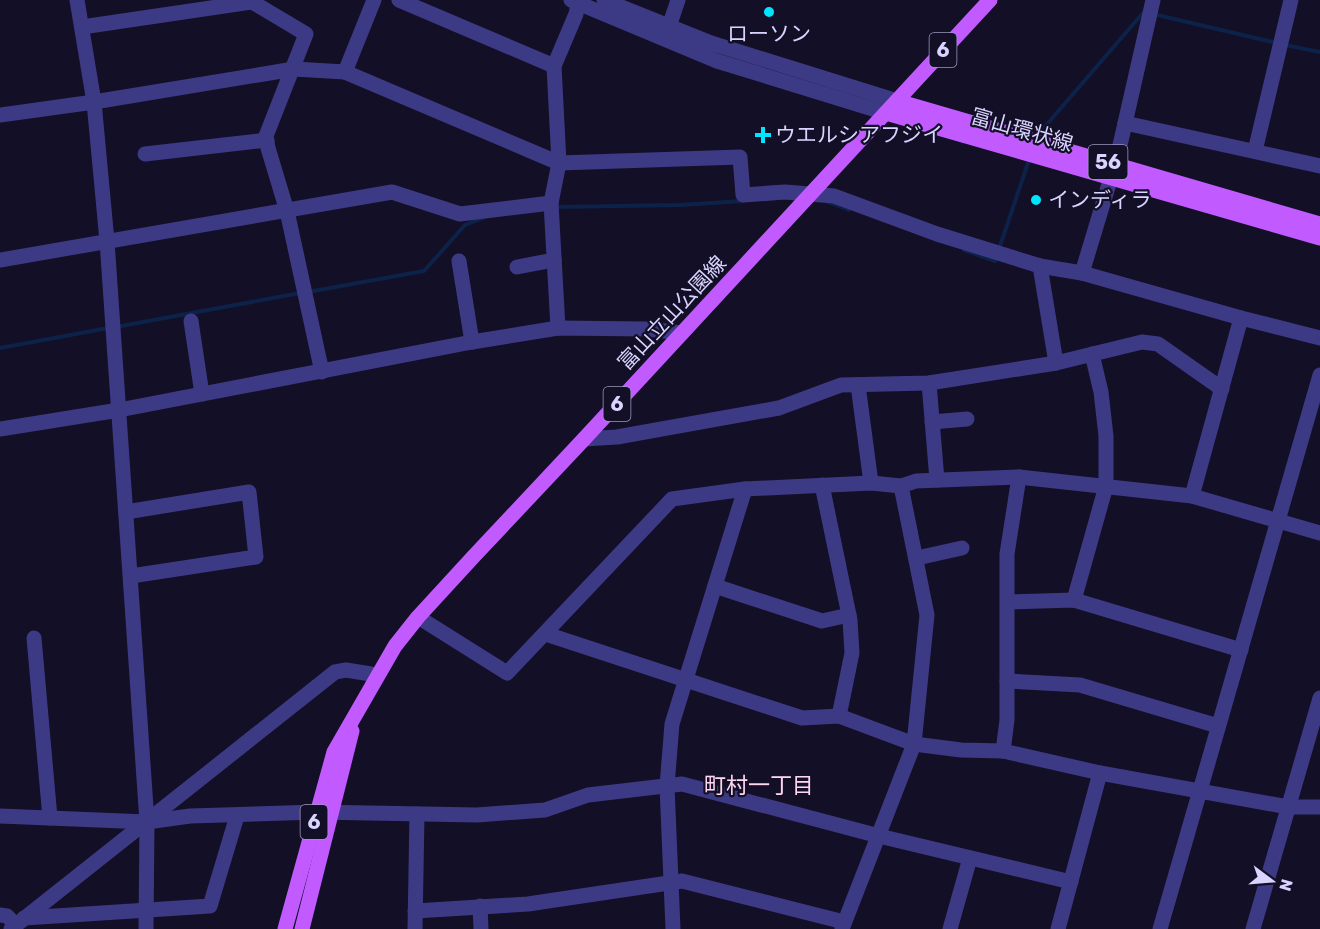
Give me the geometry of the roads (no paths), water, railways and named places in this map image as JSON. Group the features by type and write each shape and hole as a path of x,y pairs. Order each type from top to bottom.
{"main road":[{"name":"富山立山公園線","path":"285,929 323,812 347,756 354,719 395,646 418,617 990,0"},
{"name":"富山環状線","path":"892,107 1113,171 1320,238"},
{"name":"富山環状線","path":"1113,171 1320,224"},
{"name":"富山立山公園線","path":"302,929 323,812"}],"street":[{"path":"77,0 94,102 107,241 147,822 146,929"},
{"path":"345,72 374,0"},
{"path":"399,0 554,66"},
{"path":"604,0 711,44 892,107"},
{"path":"669,27 678,0"},
{"path":"1082,273 1113,171 1153,0"},
{"path":"1255,151 1291,0"},
{"path":"82,27 250,1 306,34 267,140 286,211 321,372"},
{"path":"558,328 551,203 559,163 554,66 576,1 717,61 892,107"},
{"path":"0,115 294,69 345,72 559,163 740,157 743,195 785,192 834,196 937,234 1041,266 1082,273 1320,338"},
{"path":"1125,123 1320,166"},
{"path":"145,154 267,140"},
{"path":"0,260 392,192 460,214 551,203"},
{"path":"517,267 554,260"},
{"path":"459,261 472,342"},
{"path":"1041,266 1056,363"},
{"path":"1192,496 1241,318"},
{"path":"191,321 202,394"},
{"path":"0,429 119,410 472,342 558,328 647,329 682,333"},
{"path":"584,439 616,437 779,408 841,385 929,383 1056,363 1142,342 1158,344 1222,389"},
{"path":"1074,600 1106,486 1105,425 1101,392 1092,354"},
{"path":"1160,929 1320,375"},
{"path":"929,383 937,480"},
{"path":"858,385 871,483"},
{"path":"932,422 968,419"},
{"path":"1003,751 1007,720 1007,554 1019,477"},
{"path":"418,617 507,673 672,499 745,489 871,483 901,486 916,481 1019,477 1192,496 1320,533"},
{"path":"822,485 849,615 852,653 839,717"},
{"path":"415,911 528,904 682,881 843,926 914,744 927,615 901,486"},
{"path":"674,929 667,786 672,724 745,489"},
{"path":"126,512 249,492 256,558 131,576"},
{"path":"917,558 962,548"},
{"path":"716,586 822,621 849,615"},
{"path":"1008,602 1074,600 1241,650"},
{"path":"546,634 802,718 839,717 914,744 961,750 1003,751 1100,773 1288,807 1320,807"},
{"path":"34,638 50,818"},
{"path":"17,924 335,672 346,670 377,675"},
{"path":"1007,681 1080,685 1218,726"},
{"path":"1253,929 1320,698"},
{"path":"1058,929 1100,773"},
{"path":"0,816 147,822 190,816 323,812 477,815 544,810 588,795 682,784 879,836 1071,882"},
{"path":"415,929 417,814"},
{"path":"0,915 7,916 17,924 210,906 237,816"},
{"path":"950,929 970,858"},
{"path":"480,906 481,929"}],"waterway":[{"path":"1038,139 1042,130 1142,14 1146,14"},
{"path":"1153,14 1277,43"},
{"path":"1285,45 1320,52"},
{"path":"999,249 1029,160"},
{"path":"556,207 680,205 743,201"},
{"path":"828,202 849,210"},
{"path":"308,292 424,271 465,225 483,218"},
{"path":"964,250 995,261 996,256"},
{"path":"116,327 300,293"},
{"path":"0,348 108,328"}],"place":[{"name":"ローソン","path":"769,12"},
{"name":"ウエルシアフジイ","path":"763,135"},
{"name":"インディラ","path":"1036,200"}],"district":[{"name":"町村一丁目","path":"759,785"}]}
